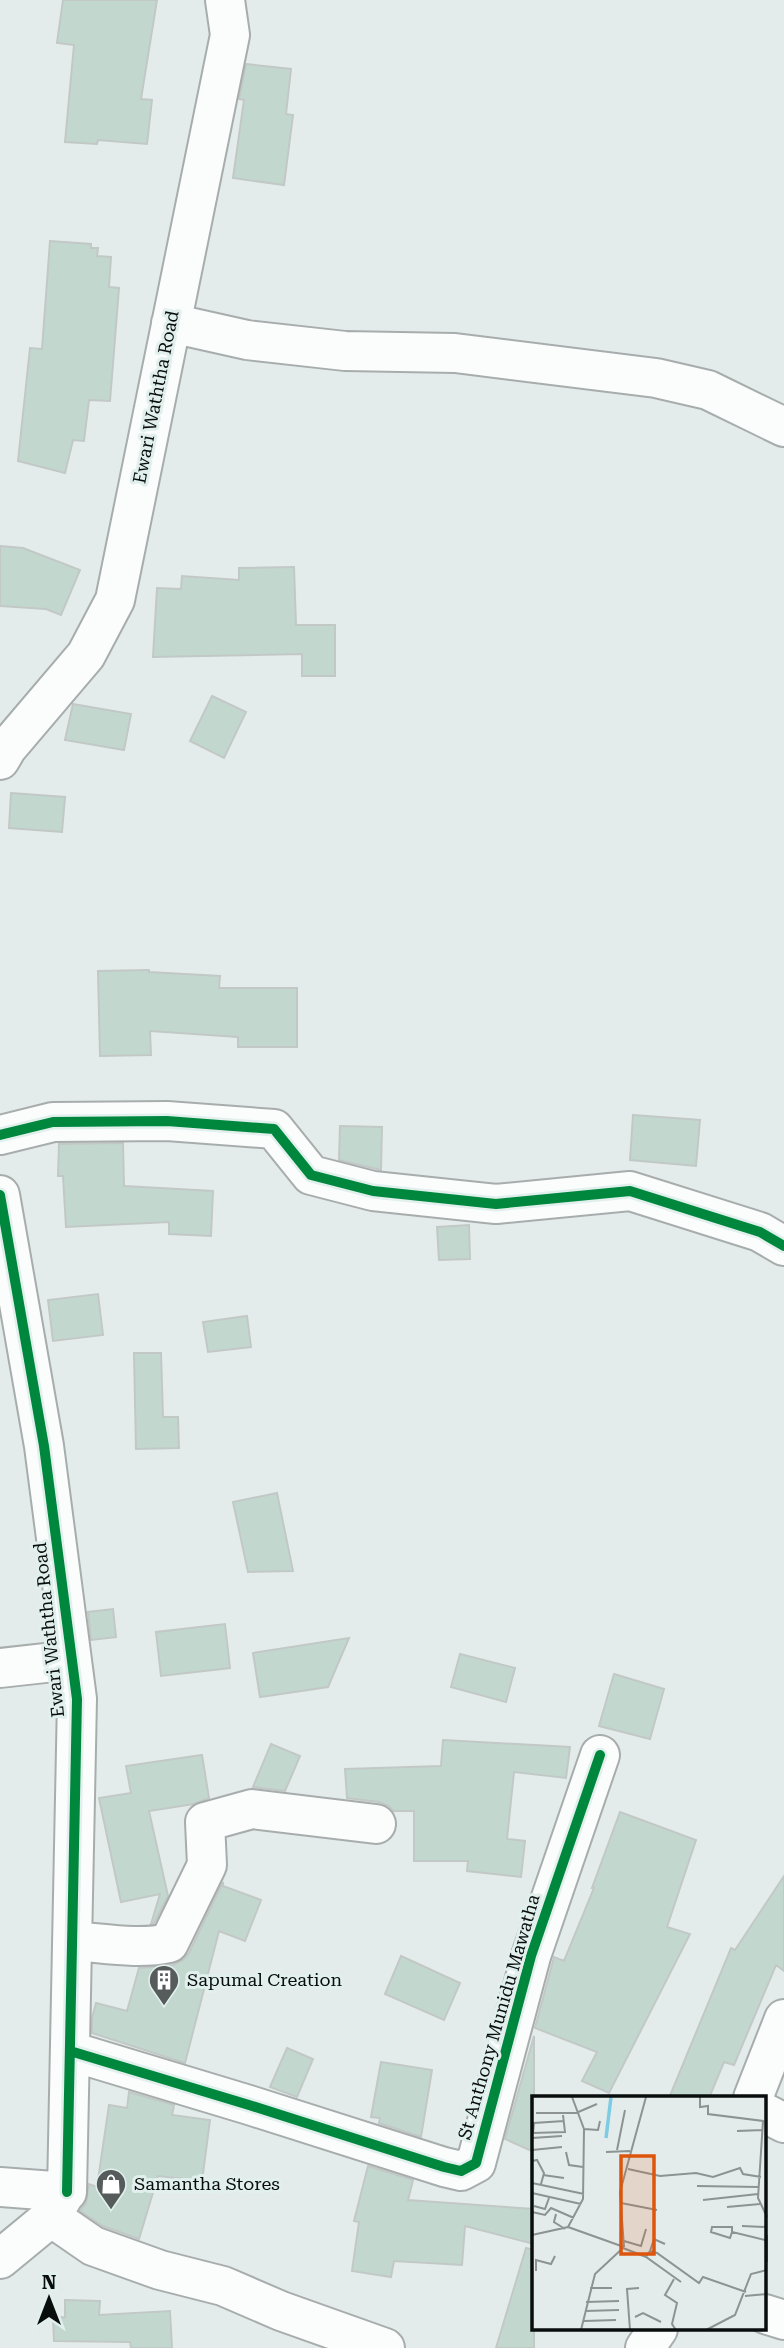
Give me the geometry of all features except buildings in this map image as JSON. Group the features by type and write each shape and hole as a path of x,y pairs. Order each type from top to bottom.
{"street":[{"name":"Ewari Waththa Road","path":"0,760 7,748 86,655 115,600 230,35 225,0"},
{"path":"171,323 247,340 345,351 456,353 656,378 708,390 784,427"},
{"path":"0,1135 53,1122 167,1121 274,1129 311,1175 373,1191 496,1204 630,1191 760,1233 784,1246"},
{"name":"Ewari Waththa Road","path":"0,1195 44,1446 77,1699 70,2051 59,2205"},
{"path":"0,1668 72,1660"},
{"name":"St Anthony Munidu Mawatha","path":"70,2051 444,2167 461,2171 476,2163 531,1956 600,1755"},
{"path":"72,1941 158,1946 169,1943 206,1866 205,1822 252,1809 376,1824"},
{"path":"754,2096 784,2019"},
{"path":"766,2114 784,2123"},
{"path":"0,2187 59,2205 93,2246 160,2270 223,2286 281,2311 385,2348"},
{"path":"0,2259 59,2205"},
{"path":"766,2314 784,2320"},
{"path":"645,2348 657,2330"}],"cycle path":[{"path":"0,1135 53,1122 167,1121 274,1129 311,1175 373,1191 496,1204 630,1191 760,1232 784,1246"},
{"path":"0,1195 44,1446 77,1699 67,2192"},
{"path":"70,2051 444,2167 461,2171 476,2163 531,1956 600,1755"}],"place":[{"name":"Sapumal Creation","path":"164,2007"},
{"name":"Samantha Stores","path":"111,2211"}]}
